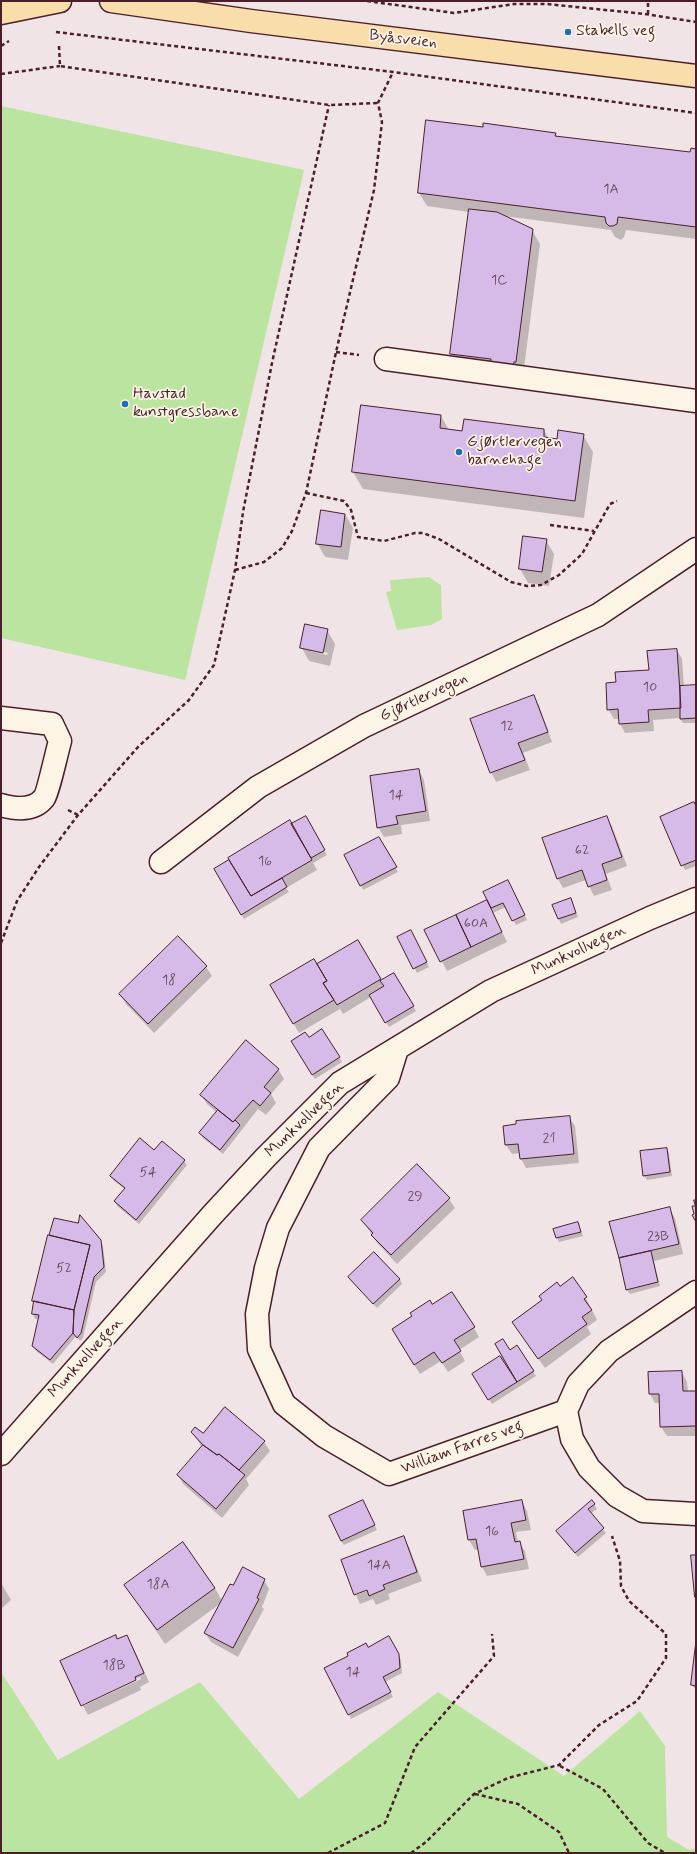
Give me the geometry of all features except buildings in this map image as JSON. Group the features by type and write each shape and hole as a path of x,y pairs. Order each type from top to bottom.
{"main road":[{"path":"1,13 60,1"},
{"name":"Byåsveien","path":"111,1 251,21 696,76"}],"street":[{"path":"386,359 696,401"},
{"name":"Gjørtlervegen","path":"161,862 258,787 364,726 598,615 696,549"},
{"path":"1,718 52,724 60,741 44,798 30,808 15,809 1,805"},
{"name":"Munkvollvegen","path":"1,1454 125,1316 224,1202 266,1157 340,1083 491,991 650,918 696,899"},
{"name":"William Farres veg","path":"397,1049 388,1078 319,1148 278,1228 266,1268 257,1314 259,1349 284,1404 324,1436 389,1474 428,1462 566,1411"},
{"path":"696,1292 609,1351 578,1384 566,1411 572,1439 589,1468 617,1496 643,1511 696,1514"}],"path":[{"path":"367,1 454,13 514,4 547,4 648,14 696,22"},
{"path":"648,1 648,14"},
{"path":"54,31 393,72 696,113"},
{"path":"1,46 13,38"},
{"path":"60,46 60,66"},
{"path":"1,74 60,66 329,105 378,103"},
{"path":"235,570 264,562 282,548 292,531 306,493 336,352 374,190 382,122 378,103 393,72"},
{"path":"1,943 17,901 39,867 78,815 138,746 189,700 214,665 235,570 243,512 272,363 329,105"},
{"path":"306,493 344,501 351,510 358,537 384,541 415,532 423,533 439,539 511,582 527,586 541,585 559,575 582,554 610,504 617,501"},
{"path":"550,525 594,531"},
{"path":"411,1853 426,1842 474,1794 508,1778 559,1766 599,1725 637,1701 666,1658 666,1634 630,1601 621,1586 620,1561 612,1536"},
{"path":"328,1853 385,1822 415,1747 494,1656 492,1634"},
{"path":"559,1766 603,1789 648,1843 666,1853"},
{"path":"474,1794 518,1804 559,1832 569,1853"}],"green space":[{"name":"Havstad kunstgressbane","path":"1,106 304,170 185,680 1,638"},
{"path":"429,577 441,585 442,619 431,625 397,630 386,592 391,591 390,580"},
{"path":"1,1672 58,1760 200,1682 299,1799 438,1692 564,1776 640,1711 665,1746 667,1837 689,1850 696,1848 696,1853 1,1853"}],"place":[{"name":"Stabells veg","path":"568,32"},
{"name":"Havstad kunstgressbane","path":"125,404"},
{"name":"Gjørtlervegen barnehage","path":"459,452"}]}
